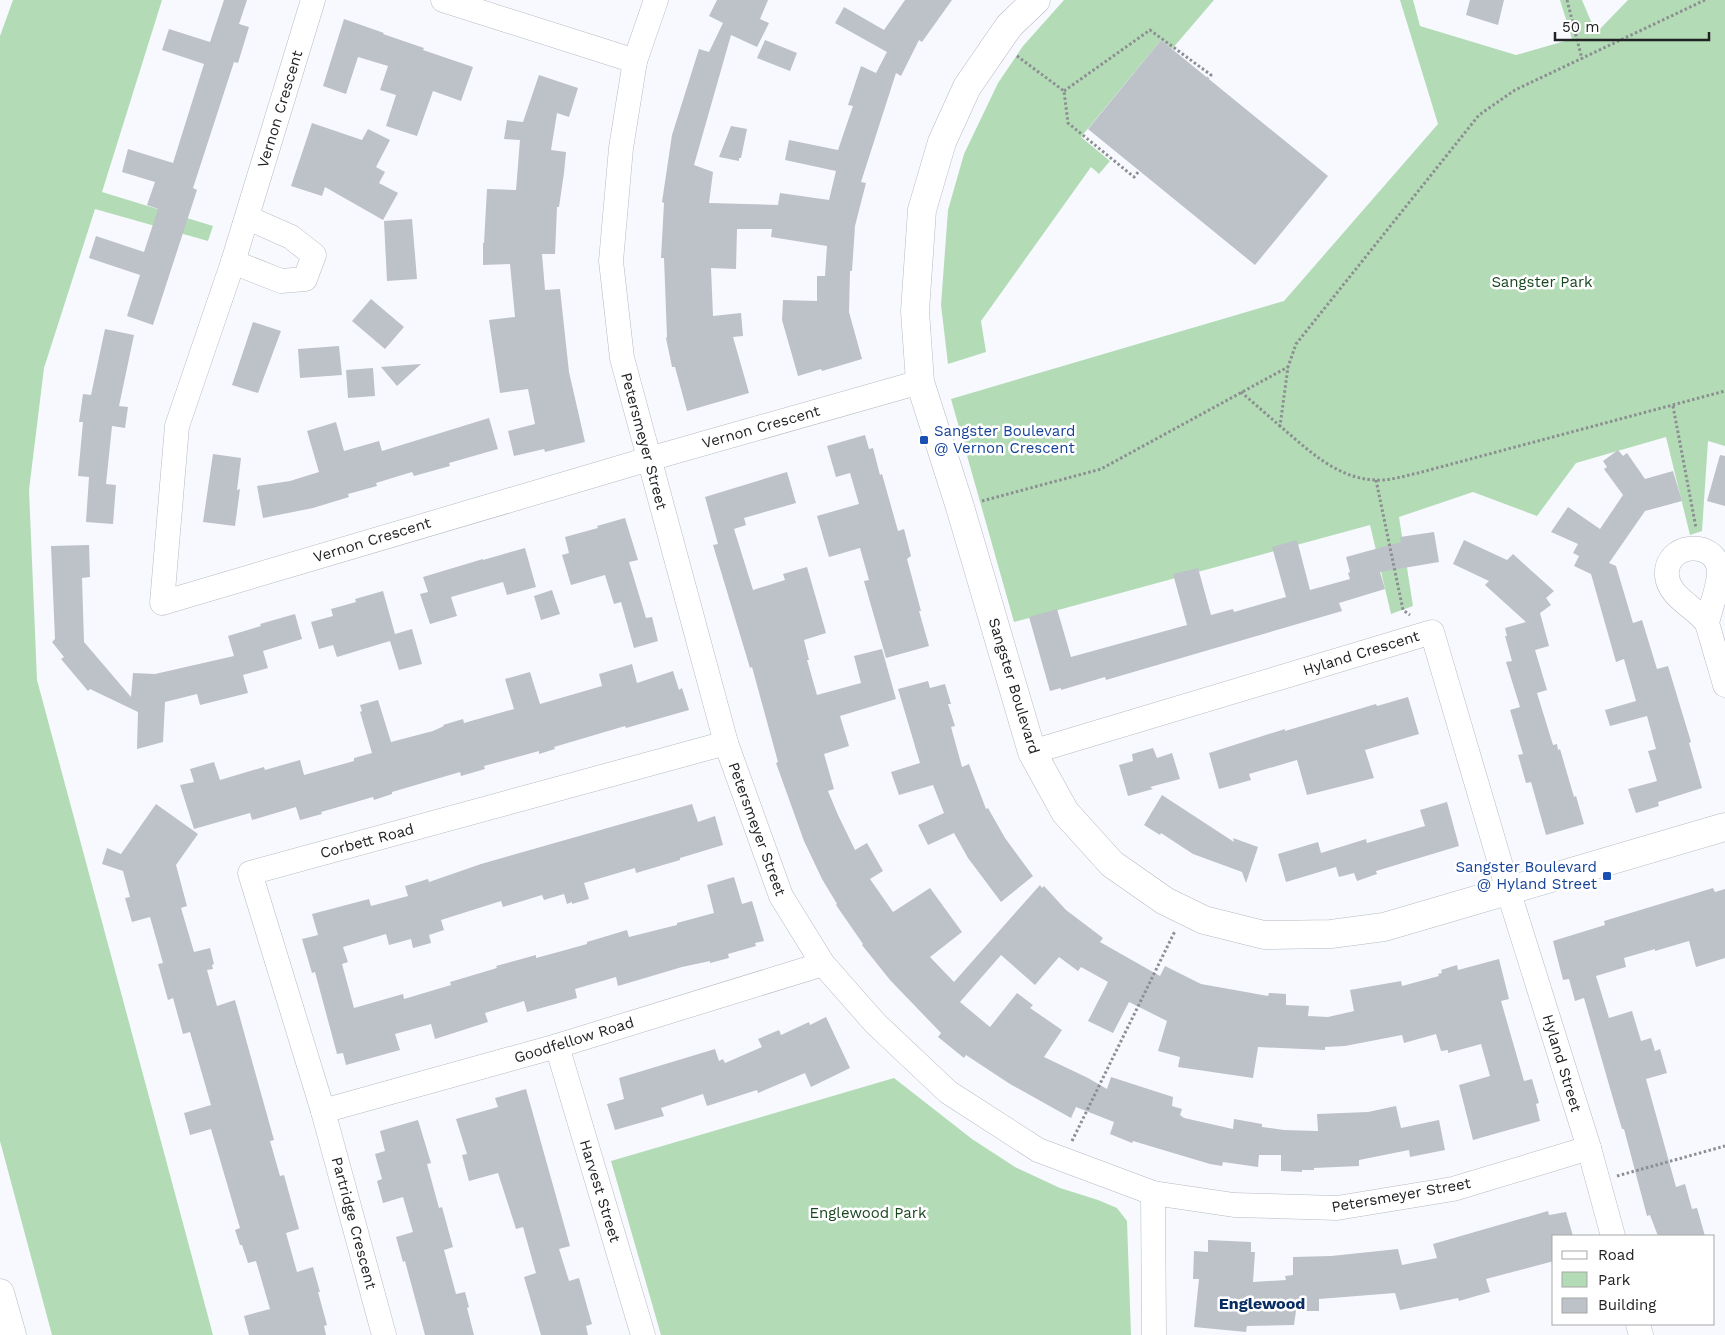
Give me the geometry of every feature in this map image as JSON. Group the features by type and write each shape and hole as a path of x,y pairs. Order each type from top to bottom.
{"main road":[{"name":"Sangster Boulevard","path":"1036,0 1009,26 967,87 942,142 922,210 915,311 920,382 960,508 1032,752 1065,812 1112,864 1165,901 1204,920 1264,935 1331,934 1384,927 1725,827"},
{"path":"0,1293 12,1335"}],"street":[{"name":"Vernon Crescent","path":"313,0 248,218 177,426 162,603 649,458 920,382"},
{"path":"443,0 635,61"},
{"name":"Petersmeyer Street","path":"656,0 635,61 621,148 611,261 622,358 726,743 781,896 824,964 875,1023 948,1092 1038,1150 1153,1193 1234,1205 1337,1208 1453,1189 1589,1148"},
{"path":"233,262 281,281 305,279 314,255 291,237 248,218"},
{"path":"1707,623 1669,585 1667,567 1671,559 1678,552 1686,548 1704,550 1711,555 1719,571 1707,623 1725,685"},
{"name":"Hyland Crescent","path":"1032,752 1432,632 1508,890"},
{"name":"Corbett Road","path":"323,1112 250,873 726,743"},
{"name":"Hyland Street","path":"1508,890 1589,1148 1613,1235"},
{"name":"Goodfellow Road","path":"323,1112 557,1046 824,964"},
{"name":"Harvest Street","path":"557,1046 643,1335"},
{"name":"Partridge Crescent","path":"323,1112 384,1335"},
{"path":"1153,1193 1154,1335"}],"path":[{"path":"1567,0 1582,59"},
{"path":"1280,426 1288,366 1296,344 1479,115 1515,90 1705,0"},
{"path":"1064,91 1150,30 1210,75 1208,78"},
{"path":"998,43 1064,91 1068,123 1134,177 1139,172"},
{"path":"960,508 1101,469 1288,366"},
{"path":"1241,392 1320,459 1348,474 1376,480 1418,473 1725,391"},
{"path":"1673,406 1697,529 1704,550"},
{"path":"1376,480 1403,610 1432,632"},
{"path":"1062,1159 1185,911"},
{"path":"1598,1181 1725,1146"}],"green space":[{"path":"13,0 162,0 102,192 213,226 208,241 95,209 44,368 29,490 37,680 213,1335 52,1335 0,1141 0,36"},
{"path":"1064,0 1214,0 1172,49 1161,40 1081,137 1110,161 1099,174 1091,167 981,321 986,352 948,364 941,305 948,210 964,154 998,83 1023,46"},
{"name":"Sangster Park","path":"1400,0 1413,0 1420,26 1516,55 1572,39 1560,0 1582,0 1596,33 1628,0 1725,0 1725,446 1708,441 1702,531 1690,535 1666,437 1576,463 1537,516 1473,492 1399,517 1413,606 1391,614 1370,525 1014,622 951,399 1284,301 1438,124"},
{"name":"Englewood Park","path":"894,1078 972,1139 1015,1167 1060,1188 1117,1208 1127,1221 1131,1335 661,1335 611,1161"}],"building":[{"path":"224,0 247,0 239,24 249,27 238,63 234,62 193,188 197,190 153,325 127,316 140,275 89,258 96,236 144,252 158,209 147,205 155,182 122,172 128,149 173,163 204,64 162,50 169,29 210,42"},
{"path":"717,0 768,0 760,19 769,23 757,47 731,35 694,165 713,172 709,203 778,205 780,193 829,200 836,171 785,160 789,140 838,150 853,106 848,105 861,66 876,73 887,52 835,23 844,7 884,30 905,0 952,0 922,42 919,40 901,76 896,73 861,182 866,183 855,226 852,271 850,271 849,312 862,359 798,376 782,320 783,300 817,301 817,276 825,276 827,246 771,237 772,229 737,229 736,269 711,268 713,316 741,313 743,336 733,337 749,393 687,411 675,367 672,367 666,338 664,258 661,258 664,203 662,202 672,135 699,49 709,52 723,23 709,16"},
{"path":"1470,0 1504,0 1498,25 1466,15"},
{"path":"344,19 424,48 423,50 473,67 461,101 433,91 417,136 386,126 396,95 380,90 388,66 358,57 346,94 323,86"},
{"path":"765,40 797,53 790,71 757,58"},
{"path":"1161,40 1328,176 1255,265 1088,129"},
{"path":"539,75 578,88 569,117 557,113 551,150 566,152 564,173 559,207 557,207 555,254 542,254 545,290 560,289 569,372 585,442 545,452 544,449 514,456 508,431 535,424 528,389 500,393 489,320 515,317 510,264 483,265 483,243 487,189 516,190 520,140 504,139 507,120 523,122"},
{"path":"312,123 362,140 368,129 390,140 376,167 385,172 379,183 398,193 383,220 325,187 322,196 291,186"},
{"path":"731,126 747,129 739,161 719,157"},
{"path":"412,219 417,279 387,281 384,221"},
{"path":"371,299 404,327 385,349 352,321"},
{"path":"253,322 281,331 258,393 232,385"},
{"path":"105,329 134,335 119,406 128,407 125,428 112,426 106,484 116,485 113,524 86,522 89,477 78,476 83,422 79,422 83,394 91,395"},
{"path":"339,346 342,375 300,378 298,349"},
{"path":"421,364 397,386 381,367"},
{"path":"373,368 375,396 348,398 346,370"},
{"path":"489,418 498,449 449,463 450,466 414,476 412,472 376,483 377,486 348,494 349,497 313,508 263,518 257,486 290,481 319,472 307,431 336,422 344,451 379,441 382,451"},
{"path":"865,435 869,449 873,448 880,475 882,474 898,531 904,529 911,556 907,559 929,646 886,658 864,581 869,580 860,548 829,557 817,516 859,504 850,473 836,477 827,446"},
{"path":"1618,450 1623,456 1627,453 1645,479 1673,471 1682,501 1645,511 1609,563 1616,566 1633,623 1642,620 1657,669 1668,666 1691,742 1689,743 1702,788 1658,802 1659,806 1636,813 1628,789 1657,781 1648,751 1656,749 1647,716 1610,726 1605,710 1636,701 1624,659 1616,662 1591,574 1574,566 1579,556 1573,553 1578,544 1551,532 1568,507 1600,529 1623,495 1604,469 1607,467 1603,461"},
{"path":"213,454 241,458 237,490 240,489 235,526 203,522"},
{"path":"1720,455 1725,456 1725,506 1707,501"},
{"path":"787,472 796,503 744,518 746,525 734,529 753,590 785,580 783,574 807,567 826,633 804,640 809,660 807,660 817,695 861,683 854,656 882,649 896,699 840,716 849,746 824,754 834,789 828,791 855,850 867,843 883,871 870,879 893,912 930,888 962,932 930,957 954,982 1040,885 1042,888 1044,886 1066,910 1103,938 1100,942 1160,976 1165,966 1201,984 1268,996 1269,993 1286,994 1286,1005 1309,1006 1308,1016 1328,1017 1354,1011 1350,990 1401,981 1402,986 1439,976 1438,974 1442,973 1441,970 1457,965 1458,970 1499,959 1509,999 1501,1001 1524,1081 1532,1079 1539,1103 1536,1104 1540,1121 1473,1140 1459,1085 1490,1076 1481,1044 1448,1053 1448,1050 1441,1051 1436,1034 1404,1043 1402,1035 1345,1046 1325,1047 1325,1050 1258,1047 1253,1078 1178,1067 1180,1057 1158,1051 1167,1021 1129,1002 1113,1033 1088,1021 1108,982 1081,967 1078,971 1059,957 1035,985 1001,955 960,1002 990,1027 1017,993 1033,1005 1030,1008 1062,1030 1044,1057 1107,1089 1111,1077 1173,1097 1172,1106 1182,1109 1180,1115 1184,1118 1233,1129 1234,1119 1262,1124 1262,1127 1318,1131 1317,1114 1368,1112 1396,1106 1401,1128 1439,1120 1445,1150 1410,1157 1409,1150 1359,1160 1359,1166 1314,1168 1314,1170 1302,1170 1302,1172 1281,1171 1281,1155 1259,1155 1258,1167 1223,1162 1222,1166 1210,1164 1133,1141 1132,1143 1110,1134 1114,1122 1076,1107 1071,1118 1010,1084 966,1055 964,1058 938,1037 941,1033 890,980 862,945 836,905 804,841 776,763 778,762 752,667 750,668 713,545 718,544 705,497"},
{"path":"625,518 638,560 629,562 646,618 652,617 658,641 634,648 621,602 614,604 605,575 571,585 562,555 569,553 565,537"},
{"path":"1434,532 1439,562 1380,572 1385,589 1339,603 1342,611 1106,680 1105,677 1061,690 1061,688 1050,691 1029,617 1057,609 1071,657 1187,625 1173,574 1198,568 1211,615 1233,609 1234,612 1286,597 1272,547 1297,540 1310,590 1350,579 1346,557 1401,542 1400,537"},
{"path":"1464,540 1507,560 1513,554 1554,591 1546,598 1551,605 1540,613 1549,646 1535,650 1547,690 1537,693 1553,745 1557,744 1558,750 1560,749 1584,824 1546,835 1531,782 1526,783 1518,755 1523,754 1510,710 1520,707 1506,662 1512,661 1505,636 1507,636 1505,628 1526,622 1485,585 1489,581 1453,564"},
{"path":"89,545 90,577 82,578 84,642 131,697 133,673 155,674 234,656 228,636 261,626 260,624 295,614 302,639 263,651 268,668 243,675 248,693 200,705 197,694 165,702 163,742 137,749 138,712 90,689 88,691 61,659 64,657 52,642 55,639 51,546"},
{"path":"525,548 536,587 507,595 503,582 451,597 457,616 430,624 420,594 428,592 423,577"},
{"path":"552,590 560,614 541,620 534,596"},
{"path":"383,591 395,634 412,629 422,664 399,670 390,641 337,657 333,645 319,649 311,622 333,616 331,609 356,602 355,599"},
{"path":"632,664 637,683 673,671 679,690 682,688 689,710 626,728 625,726 554,747 555,749 539,754 539,751 484,766 485,769 461,776 460,772 392,792 392,794 374,800 373,797 300,820 296,807 252,820 250,813 194,829 180,785 194,782 190,769 214,762 220,780 264,767 265,770 300,760 304,775 354,761 354,758 372,753 360,712 362,711 360,705 378,700 391,742 433,731 443,725 463,719 464,723 514,709 505,679 530,672 540,704 602,686 599,674"},
{"path":"928,681 930,688 945,684 951,704 948,704 955,726 951,727 962,767 969,764 986,809 988,808 1005,838 1033,876 1001,902 968,858 954,833 928,845 918,825 944,813 933,785 899,795 891,772 920,763 898,689"},
{"path":"1408,697 1419,734 1365,750 1374,778 1307,795 1297,760 1249,774 1251,780 1219,789 1209,753 1285,729 1285,731 1376,704 1377,706"},
{"path":"1153,748 1157,758 1172,753 1180,779 1150,787 1153,789 1128,796 1119,765 1133,761 1132,754"},
{"path":"1162,795 1234,842 1233,838 1258,847 1246,883 1242,872 1193,854 1161,833 1160,835 1144,825"},
{"path":"1447,802 1459,846 1376,871 1377,874 1357,881 1354,873 1339,877 1336,867 1286,882 1278,854 1318,842 1321,853 1366,839 1367,843 1425,826 1420,810"},
{"path":"156,804 198,834 176,865 187,906 181,908 194,952 210,948 214,964 212,965 213,969 207,970 217,1006 235,1000 274,1140 270,1141 280,1176 284,1175 299,1229 286,1233 297,1272 313,1267 327,1325 324,1326 326,1335 249,1335 244,1316 270,1309 256,1261 248,1263 235,1230 240,1228 211,1129 190,1135 184,1113 211,1105 190,1032 183,1034 173,998 168,1000 158,964 163,963 150,917 132,922 125,898 130,897 123,871 102,864 107,848 121,854"},
{"path":"692,804 698,822 715,816 723,845 636,873 635,868 584,883 589,899 572,904 572,902 567,904 564,894 544,900 542,895 503,907 501,901 441,920 444,930 429,935 431,943 413,948 411,939 389,945 386,934 343,947 348,962 342,964 354,1008 403,994 404,999 451,985 450,982 497,968 496,966 536,955 536,958 562,951 627,930 629,937 714,913 707,885 734,877 742,904 752,901 764,941 755,943 756,946 728,954 729,958 710,963 710,961 682,967 618,986 616,977 575,989 577,998 527,1012 524,1001 485,1013 488,1022 435,1039 431,1024 395,1034 400,1050 346,1065 343,1053 337,1054 315,972 312,973 302,939 318,935 312,914 369,899 371,906 408,896 405,886 428,879 429,882 481,864"},
{"path":"1713,888 1715,892 1725,889 1725,958 1696,967 1689,941 1624,958 1626,967 1596,976 1609,1018 1632,1011 1641,1041 1651,1038 1655,1051 1660,1049 1667,1073 1646,1079 1676,1187 1685,1184 1692,1209 1697,1208 1705,1235 1658,1235 1650,1215 1647,1216 1624,1129 1622,1129 1584,998 1575,1001 1569,979 1563,980 1553,941 1605,925 1604,921"},
{"path":"826,1017 850,1068 811,1087 805,1073 758,1093 757,1090 707,1106 703,1094 661,1108 664,1116 615,1130 607,1104 624,1099 619,1078 715,1049 719,1061 723,1059 725,1063 762,1047 758,1039 779,1030 781,1035 809,1022 810,1025"},
{"path":"526,1089 570,1246 559,1249 569,1281 579,1278 592,1324 586,1326 588,1335 541,1335 524,1277 536,1273 523,1227 516,1229 498,1173 469,1181 462,1155 467,1154 456,1119 498,1107 495,1098"},
{"path":"418,1120 431,1163 427,1164 439,1208 442,1207 453,1247 444,1250 456,1294 465,1292 474,1335 425,1335 405,1261 403,1262 396,1237 413,1232 403,1197 383,1203 377,1181 382,1179 375,1154 385,1151 380,1131"},
{"path":"1548,1211 1549,1215 1566,1212 1573,1235 1552,1235 1552,1262 1486,1279 1490,1292 1459,1301 1458,1298 1400,1310 1395,1293 1319,1299 1319,1311 1296,1311 1294,1325 1247,1326 1246,1332 1194,1327 1199,1279 1193,1279 1194,1251 1208,1252 1208,1240 1251,1242 1251,1252 1255,1252 1253,1282 1286,1280 1285,1276 1293,1275 1293,1257 1331,1256 1398,1249 1402,1265 1437,1258 1433,1244"}],"place":[{"name":"Sangster Boulevard @ Vernon Crescent","path":"924,440"},
{"name":"Sangster Boulevard @ Hyland Street","path":"1607,876"}],"district":[{"name":"Englewood","path":"1262,1303"}]}
